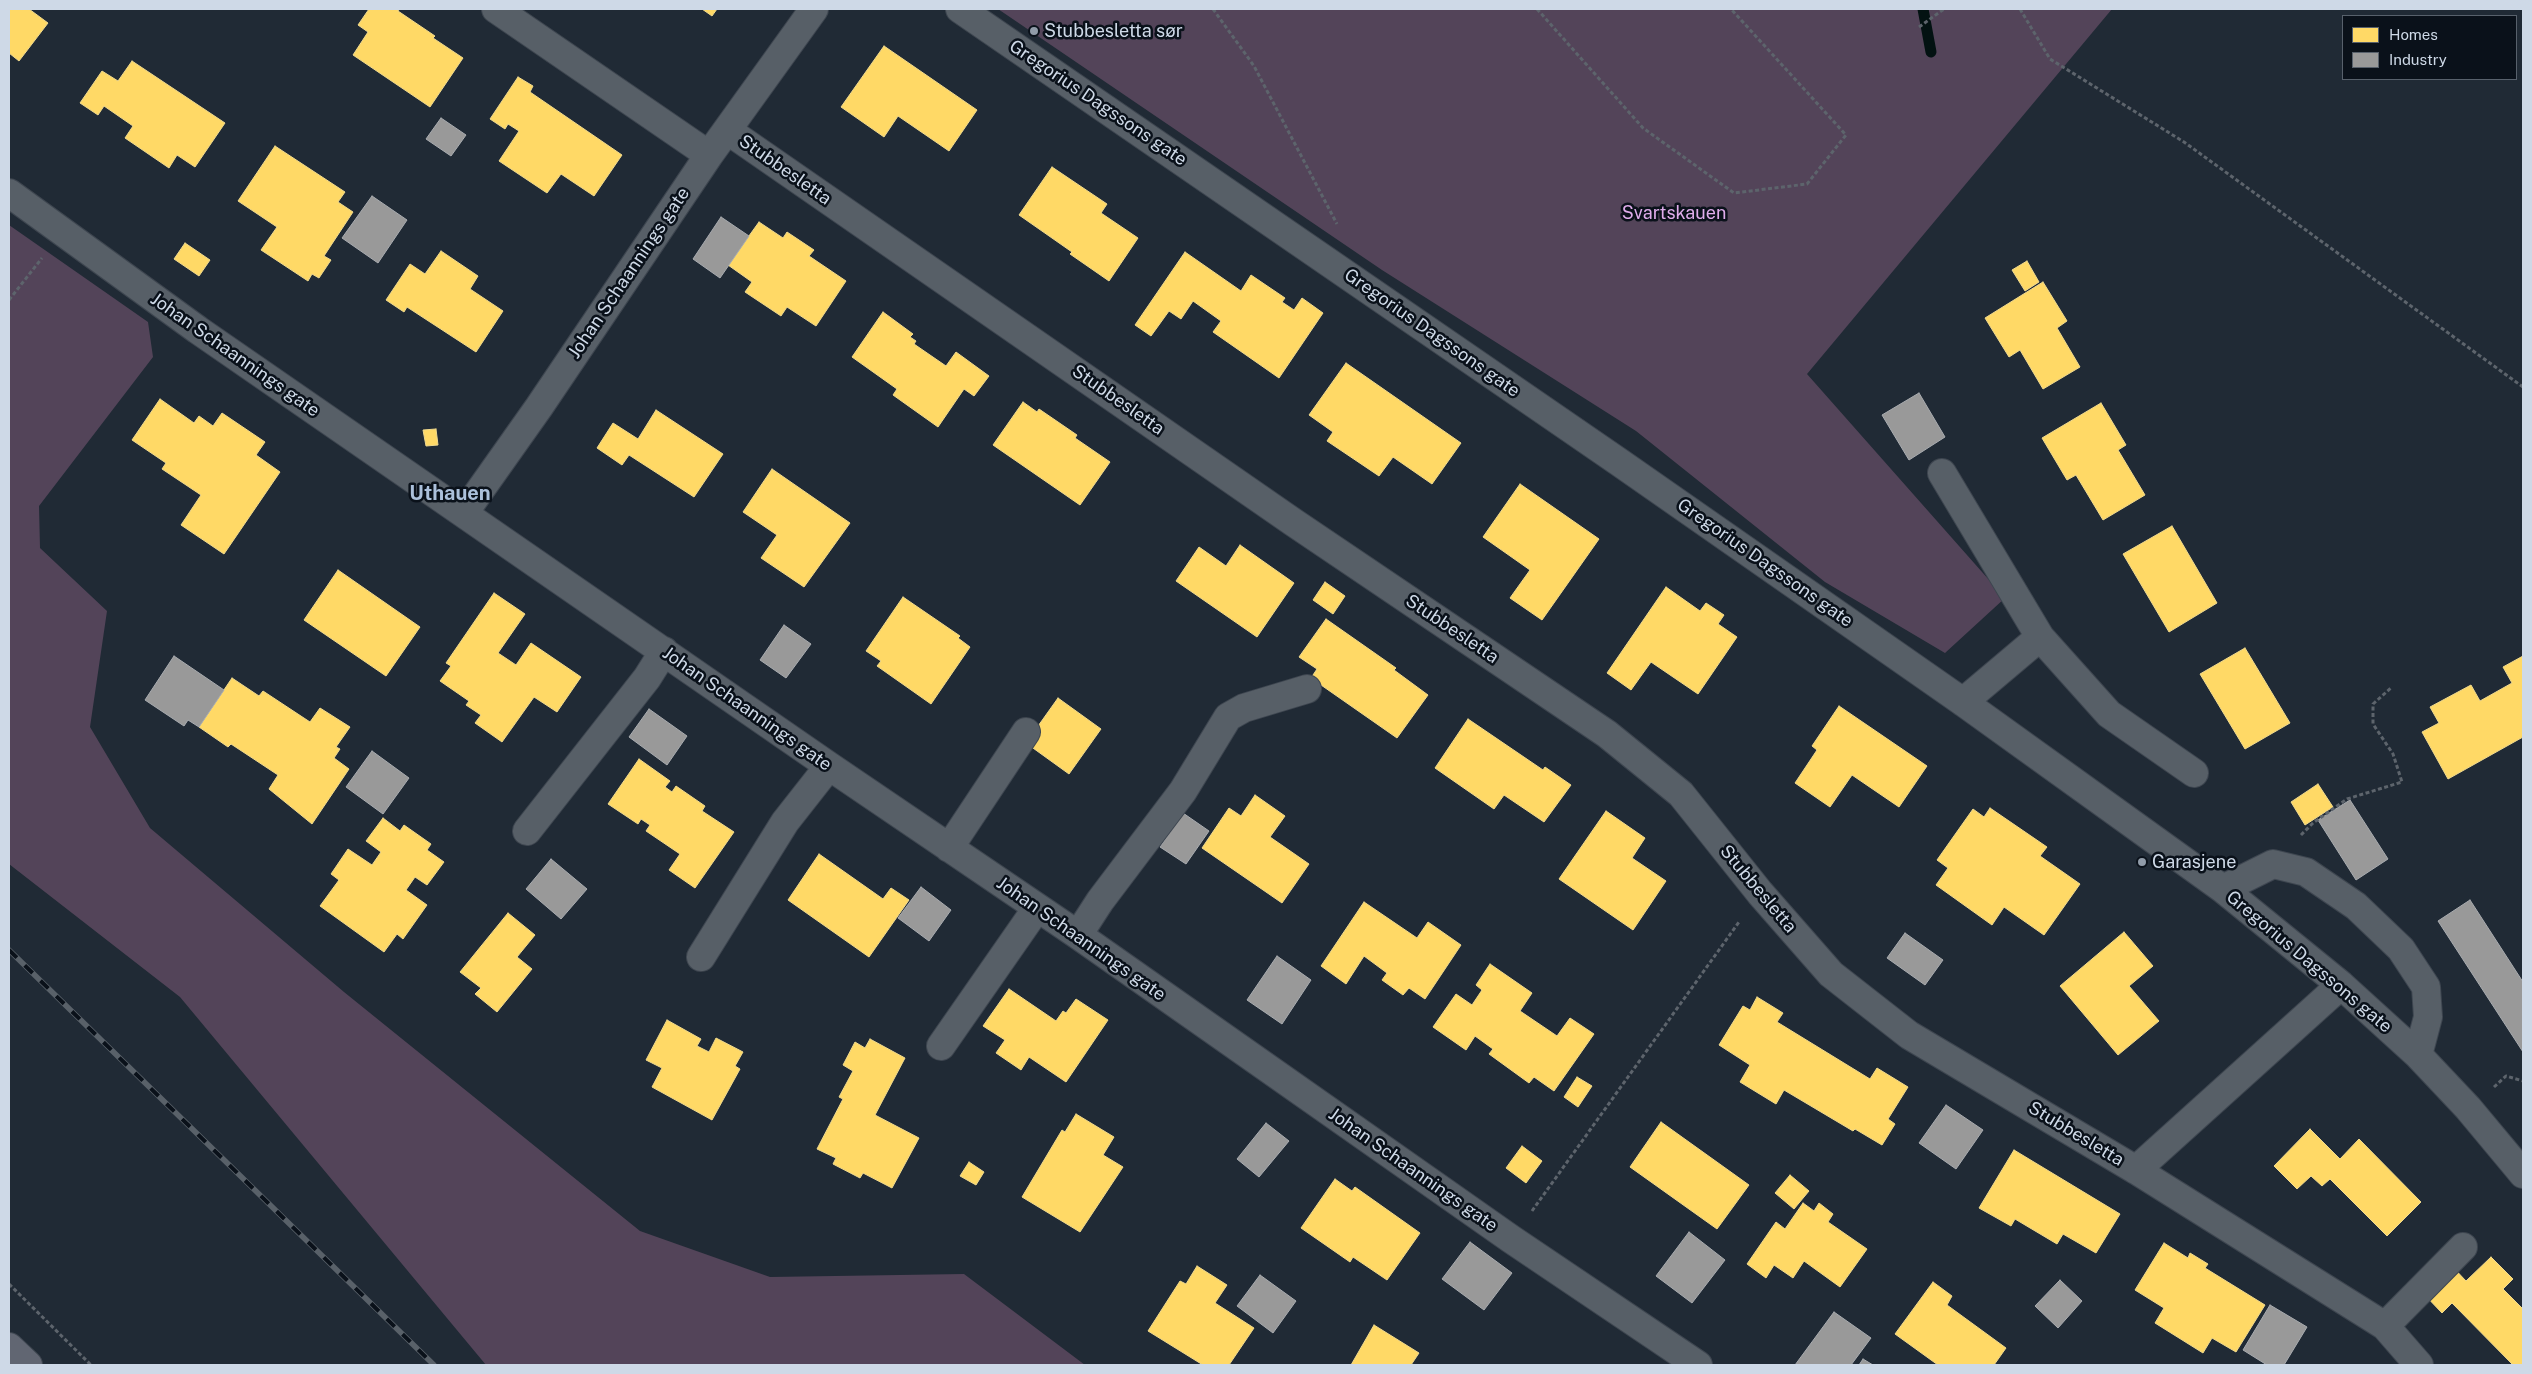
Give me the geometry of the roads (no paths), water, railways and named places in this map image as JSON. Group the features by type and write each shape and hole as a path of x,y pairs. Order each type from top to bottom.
{"main road":[{"path":"9,1347 28,1365"}],"street":[{"path":"496,9 709,156"},
{"name":"Stubbesletta","path":"709,156 814,9"},
{"name":"Gregorius Dagssons gate","path":"960,9 1620,462 1963,702 2223,889 2341,985 2418,1055 2468,1108 2523,1174"},
{"name":"Stubbesletta","path":"727,130 1293,522 1607,734 1681,794 1760,893 1831,974 1909,1035 2136,1170 2385,1326 2419,1365"},
{"name":"Johan Schaannings gate","path":"464,513 709,156"},
{"name":"Johan Schaannings gate","path":"9,193 198,330 829,766 1078,935 1512,1239 1698,1365"},
{"path":"1942,473 2040,637 2109,714 2194,773"},
{"path":"1963,702 2040,637"},
{"path":"527,831 647,678 664,651"},
{"path":"1078,935 1100,901 1183,791 1228,717 1244,708 1307,689"},
{"path":"949,848 1026,732"},
{"path":"701,957 785,822 829,766"},
{"path":"2223,889 2273,864 2306,872 2356,906 2401,949 2426,987 2428,1017 2418,1055"},
{"path":"941,1046 1037,908"},
{"name":"Stubbesletta","path":"2136,1170 2341,985"},
{"path":"2385,1326 2463,1247"}],"waterway":[{"path":"1923,9 1931,52"}],"railway":[{"path":"9,950 434,1365"}],"place":[{"name":"Stubbesletta sør","path":"1034,31"},
{"name":"Garasjene","path":"2142,862"}],"district":[{"name":"Uthauen","path":"450,494"}],"park label":[{"name":"Svartskauen","path":"1674,213"}]}
